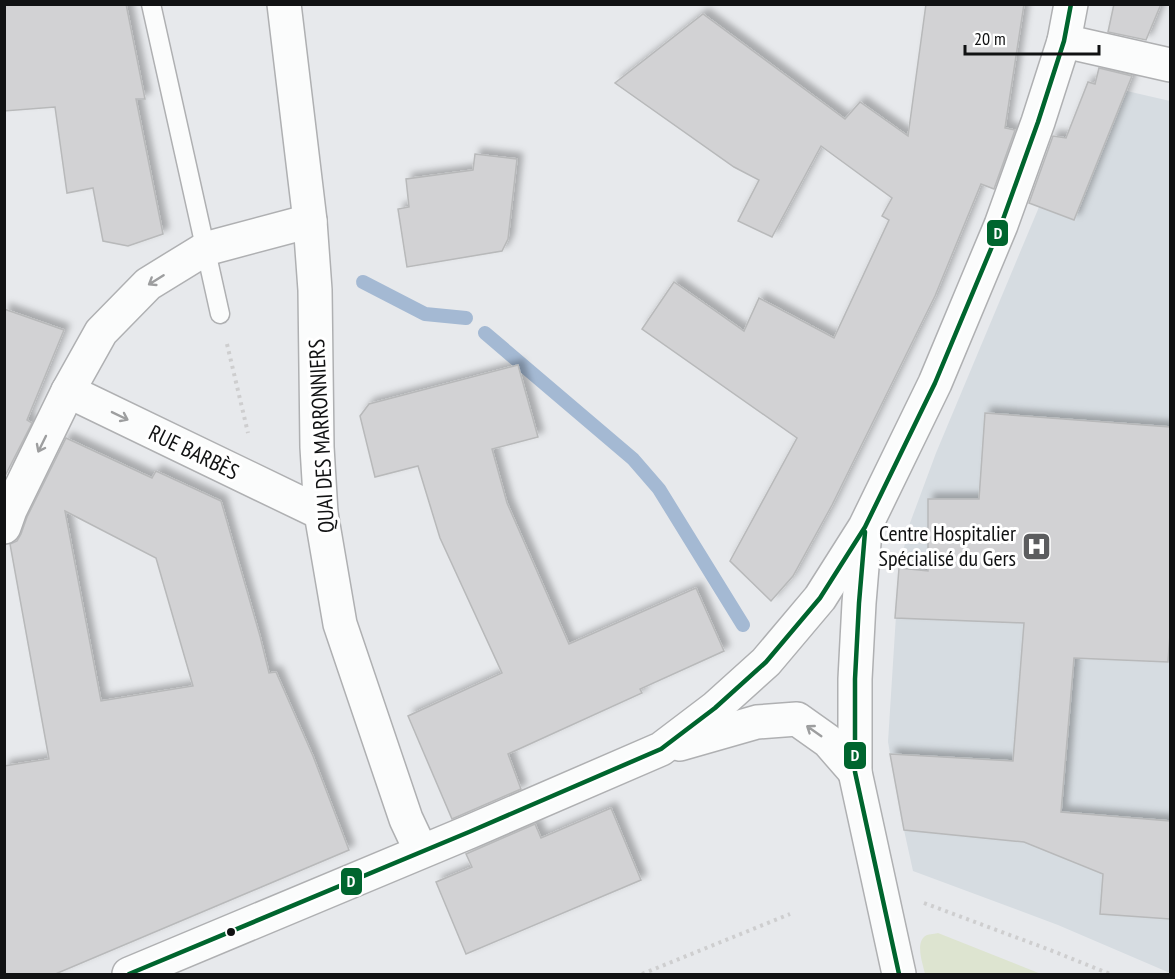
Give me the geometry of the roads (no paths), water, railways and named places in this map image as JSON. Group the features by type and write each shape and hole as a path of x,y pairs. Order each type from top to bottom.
{"main road":[{"name":"QUAI DES MARRONNIERS","path":"284,4 310,221 315,290 317,447 321,513 340,624 406,819 421,851"},
{"path":"661,749 715,708 766,662 820,598 865,527 935,383 996,236 1038,122 1064,40 1071,4"},
{"path":"1064,40 1170,65"},
{"path":"4,527 10,510 68,391 101,332 148,284 206,249 310,221"},
{"name":"RUE BARBÈS","path":"68,391 321,513"},
{"path":"865,527 855,679 855,772 899,975"},
{"path":"129,975 661,749 757,722 797,719 828,741 855,772"}],"lane":[{"path":"151,4 220,314"}],"waterway":[{"path":"363,282 425,314 466,318"},
{"path":"485,333 633,459 659,489 743,625"}],"place":[{"name":"Centre Hospitalier Spécialisé du Gers","path":"1037,546"}]}
